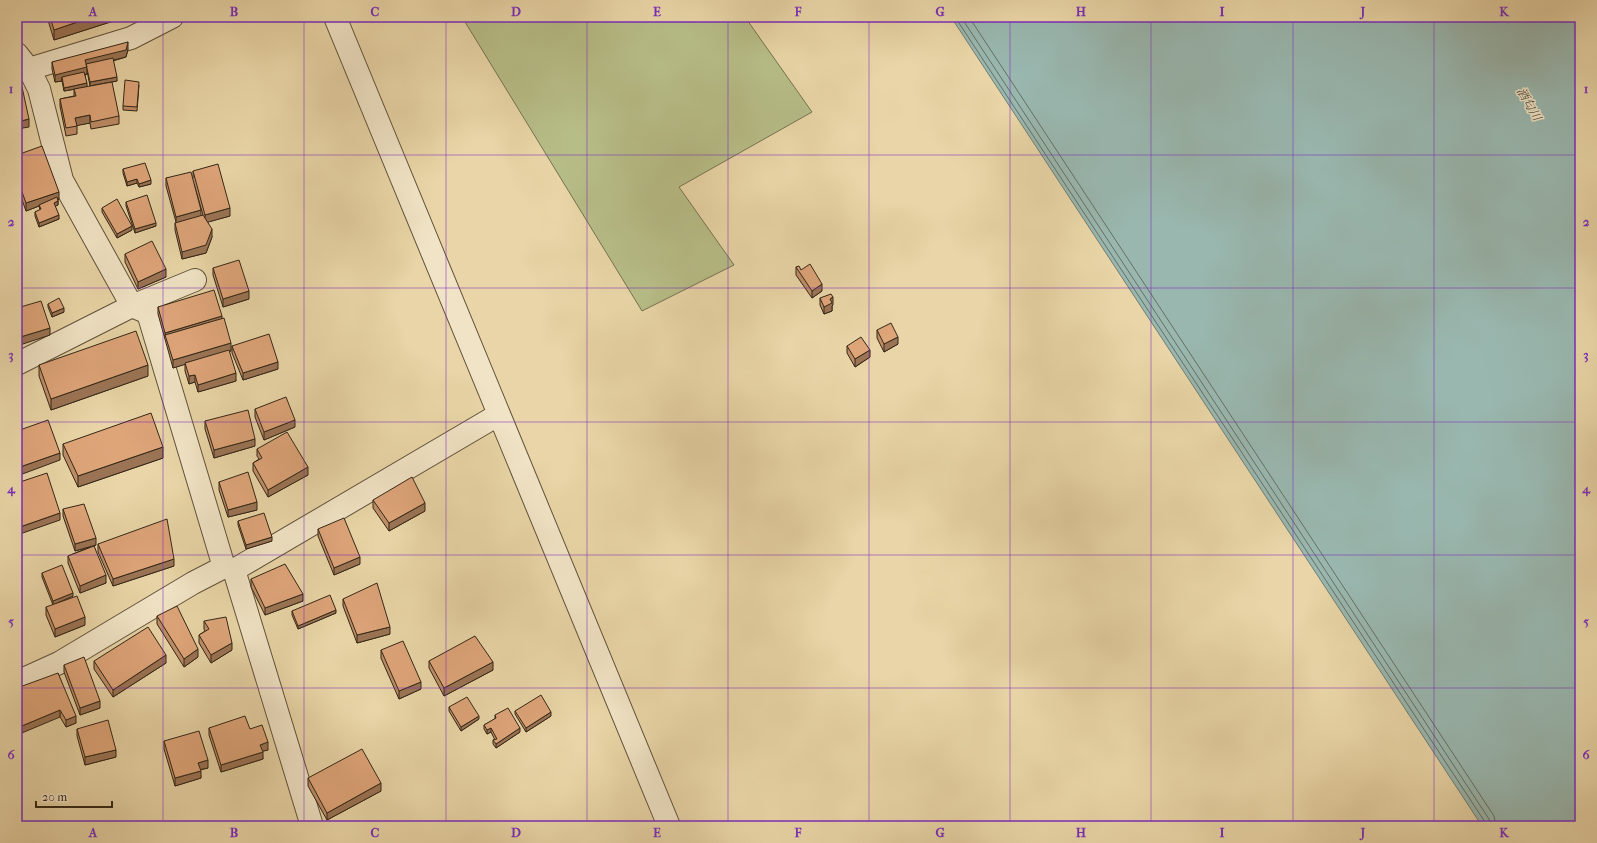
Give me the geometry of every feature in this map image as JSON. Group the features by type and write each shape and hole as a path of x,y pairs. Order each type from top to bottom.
{"street":[{"path":"172,17 131,38 23,62 39,89 62,180 132,306 148,313 312,826"},
{"path":"335,17 498,415 669,826"},
{"path":"17,364 132,306 195,280"},
{"path":"17,682 59,663 193,583 229,569 498,415"}],"green space":[{"path":"462,17 745,17 812,112 679,187 734,265 642,311"}],"water":[{"name":"酒匂川","path":"951,17 1580,17 1580,826 1482,826"}],"building":[{"path":"50,17 92,17 54,30"},
{"path":"128,42 126,50 85,60 87,67 55,75 52,62"},
{"path":"113,58 117,77 90,82 86,64"},
{"path":"84,72 87,83 64,88 62,77"},
{"path":"125,80 139,82 137,107 123,106"},
{"path":"112,82 119,116 91,122 90,115 75,118 77,126 66,128 60,99 76,96 74,89"},
{"path":"22,87 29,119 17,122 17,88"},
{"path":"42,146 59,192 26,203 17,178 17,155"},
{"path":"145,163 151,180 139,184 137,179 127,182 123,169"},
{"path":"218,164 230,208 205,215 193,171"},
{"path":"191,172 201,210 176,217 166,178"},
{"path":"147,195 156,223 135,229 126,202"},
{"path":"57,197 58,201 54,203 59,215 39,223 35,212 41,209 39,205"},
{"path":"117,199 132,226 117,234 102,208"},
{"path":"203,215 212,229 206,245 182,252 175,223"},
{"path":"152,241 166,269 138,282 125,254"},
{"path":"239,260 249,291 223,299 213,268"},
{"path":"810,264 822,284 812,291 796,267 799,266 801,270"},
{"path":"214,290 222,316 165,333 158,307"},
{"path":"831,294 833,297 830,299 832,303 824,307 820,298"},
{"path":"59,298 64,308 52,313 48,304"},
{"path":"41,301 50,328 17,338 17,308"},
{"path":"224,318 231,343 173,360 165,335"},
{"path":"891,323 898,337 884,344 877,330"},
{"path":"136,331 148,365 51,399 39,365"},
{"path":"269,334 278,362 243,373 232,346"},
{"path":"861,337 870,350 855,359 847,346"},
{"path":"229,350 236,373 198,385 195,375 189,376 185,363"},
{"path":"286,397 295,420 264,432 255,409"},
{"path":"248,410 255,439 214,450 205,421"},
{"path":"151,413 163,447 78,476 63,444"},
{"path":"48,420 60,453 17,468 17,431"},
{"path":"287,432 308,467 268,490 253,463 262,458 257,449"},
{"path":"248,472 257,502 228,510 219,482"},
{"path":"47,473 60,513 17,528 17,483"},
{"path":"412,477 425,503 389,523 373,500"},
{"path":"84,504 96,538 75,544 63,509"},
{"path":"264,513 272,537 246,545 238,521"},
{"path":"344,518 360,557 334,568 318,529"},
{"path":"167,519 174,559 113,579 98,544"},
{"path":"94,546 106,575 80,586 68,556"},
{"path":"285,564 303,594 265,608 251,579"},
{"path":"62,565 73,593 53,601 42,573"},
{"path":"377,583 390,627 357,635 343,599"},
{"path":"330,595 336,610 298,626 292,611"},
{"path":"77,596 85,617 55,629 46,607"},
{"path":"177,606 198,649 184,659 157,616"},
{"path":"226,617 232,643 211,655 199,635 209,629 204,621"},
{"path":"148,627 166,655 113,690 94,661"},
{"path":"475,636 493,662 444,688 429,661"},
{"path":"403,641 421,682 399,691 381,650"},
{"path":"84,657 100,701 80,708 64,665"},
{"path":"58,673 76,716 66,720 60,710 17,728 17,688"},
{"path":"541,695 551,712 526,728 515,711"},
{"path":"467,697 479,716 461,727 449,707"},
{"path":"508,708 520,728 496,744 493,740 497,739 491,728 487,730 484,725 496,718 495,715"},
{"path":"245,716 250,729 262,725 268,742 260,745 263,752 221,765 209,728"},
{"path":"108,720 116,750 85,757 77,729"},
{"path":"199,731 208,760 198,763 201,771 175,778 164,741"},
{"path":"362,749 381,783 327,813 308,778"}]}
